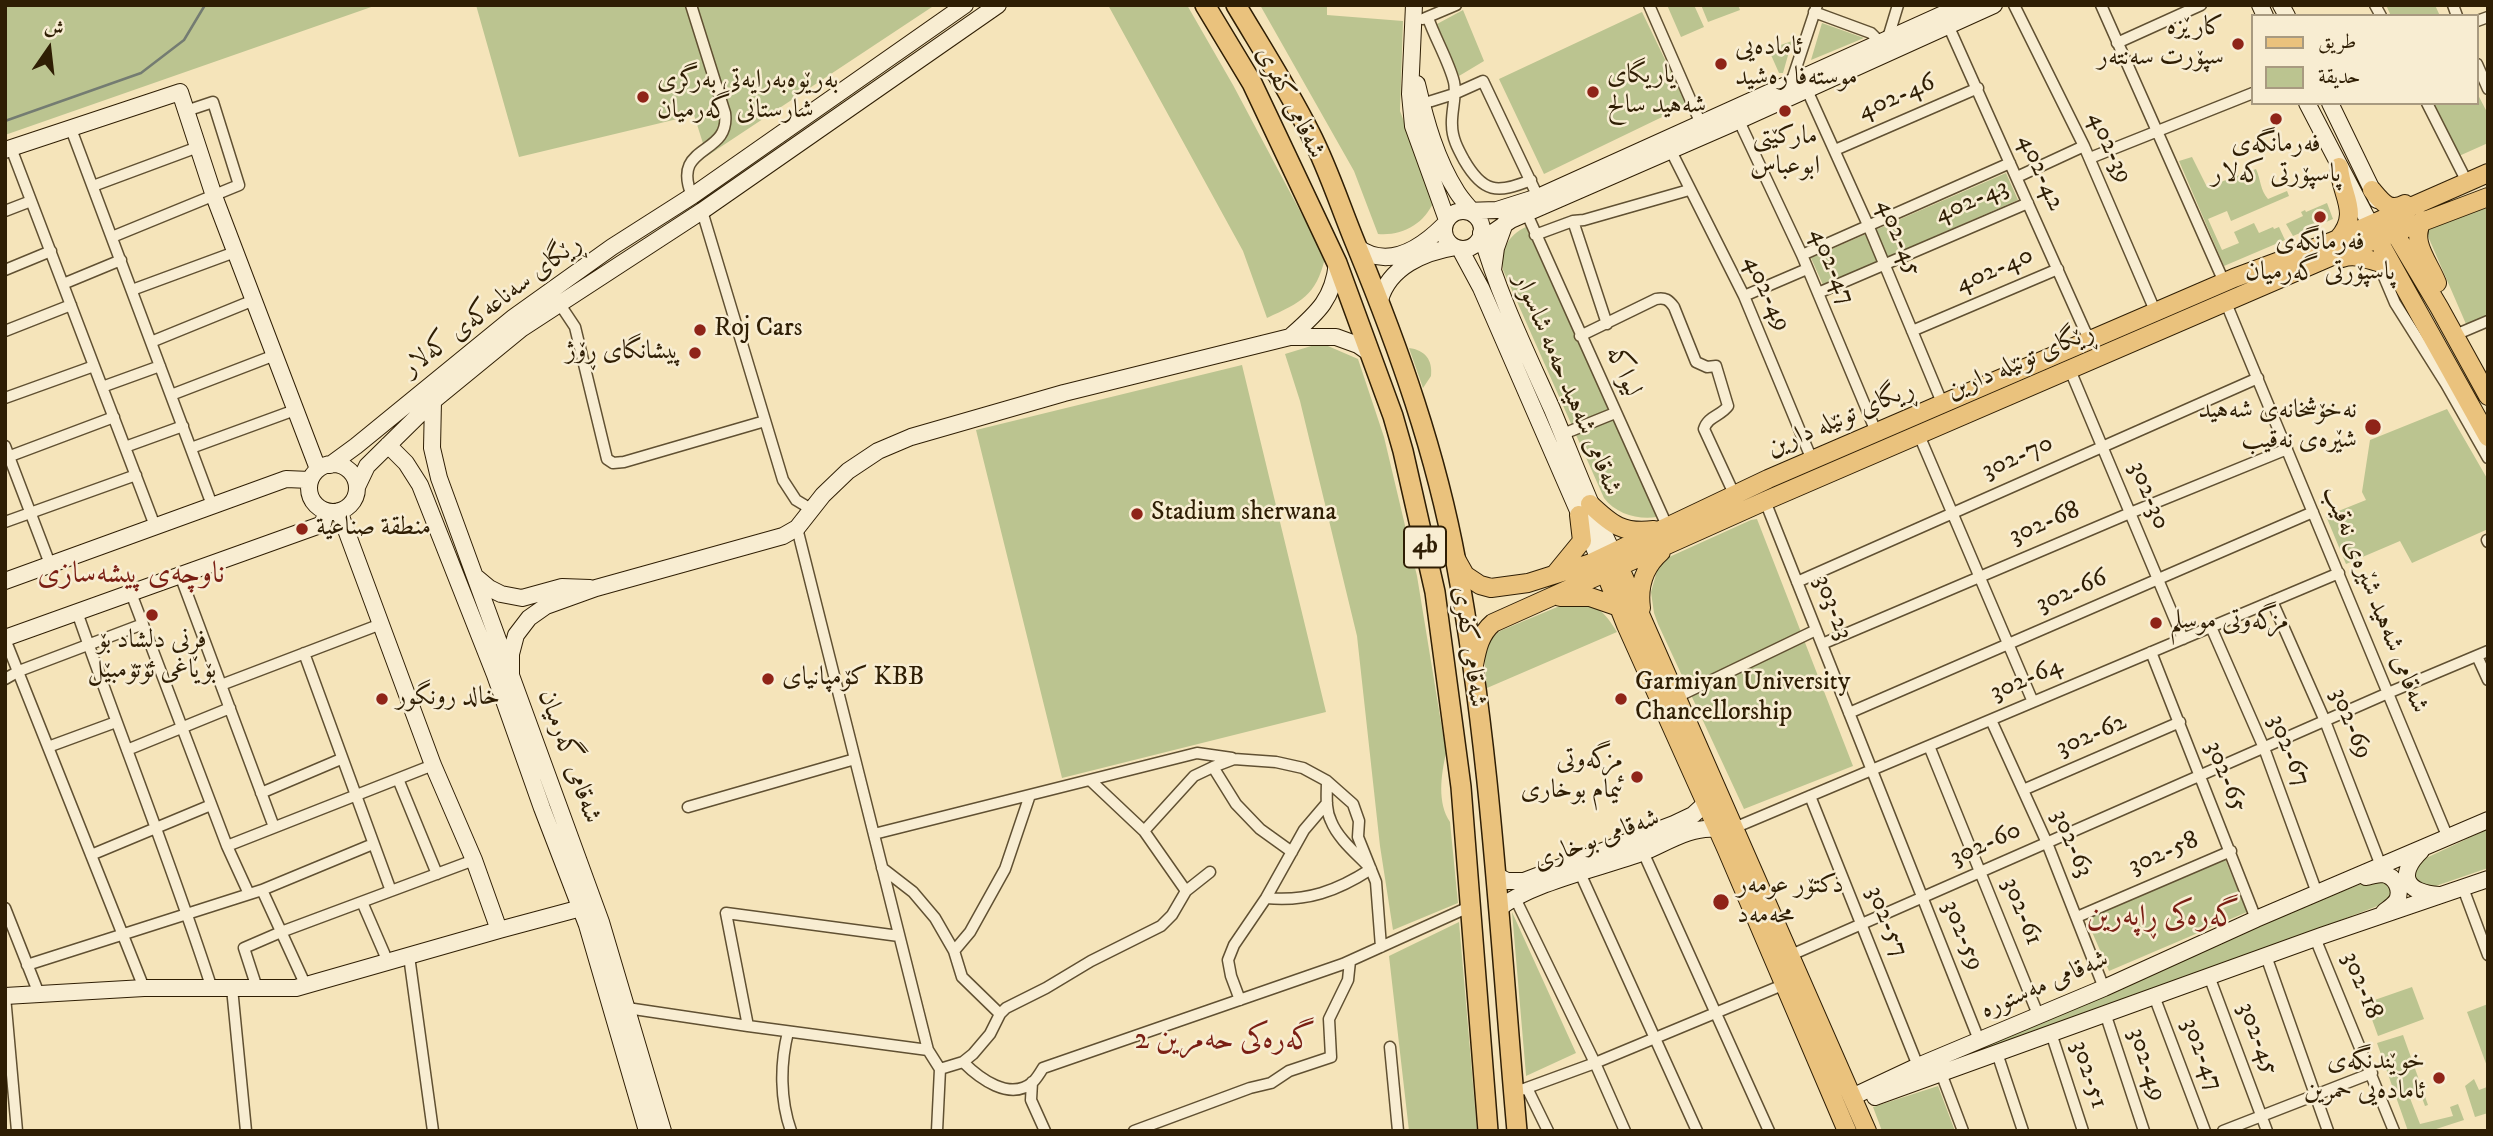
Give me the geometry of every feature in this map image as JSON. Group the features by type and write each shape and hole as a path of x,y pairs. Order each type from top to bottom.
{"highway":[{"name":"شەقامی کفری","path":"1206,5 1252,83 1337,263 1403,451 1435,592 1461,787 1488,1131"},
{"name":"شەقامی کفری","path":"1236,5 1311,136 1380,300 1415,400 1456,559 1474,667 1498,909 1520,1089 1517,1131"},
{"path":"1461,787 1487,783"}],"main road":[{"name":"ڕێگای سەناعەکەی کەلار","path":"319,471 356,446 514,317 612,247 692,197 965,5"},
{"name":"ڕێگای سەناعەکەی کەلار","path":"357,487 367,466 433,401 521,329 702,211 998,5"},
{"path":"1414,5 1421,20 1410,94 1445,222 1446,238 1471,242"},
{"path":"1380,300 1386,285 1400,269 1427,255 1471,242 1701,124 1963,5"},
{"path":"1357,247 1375,257 1394,257 1420,246 1454,213 1497,210 1671,151 1994,5"},
{"path":"1413,64 1422,104 1420,125 1453,185 1480,223 1471,242"},
{"path":"8,149 180,92 214,196 319,471"},
{"path":"2308,105 2339,167 2440,307 2488,396"},
{"path":"2331,105 2372,190 2392,265 2488,436"},
{"path":"2338,239 2344,232 2350,215 2339,167"},
{"path":"2382,228 2488,173"},
{"path":"2372,190 2386,206 2396,208 2461,185"},
{"path":"692,197 702,211"},
{"path":"2382,228 2423,220 2488,197"},
{"path":"2423,220 2417,239 2439,287 2440,307"},
{"path":"1493,273 1496,248 1505,223"},
{"name":"ڕیگای تونێلە دارین","path":"1669,536 1735,496 1812,460 2089,340 2224,282 2338,239 2382,228"},
{"name":"ڕێگای تونێلە دارین","path":"1669,536 1765,501 2226,303 2319,262 2382,228"},
{"name":"شەقامی شەهید حەمە شاسوار","path":"1471,242 1493,273 1563,434 1584,510"},
{"name":"شەقامی شەهید حەمە شاسوار","path":"1471,242 1481,288 1609,563"},
{"path":"2319,262 2328,264 2354,255 2379,264 2392,265"},
{"path":"1290,337 1324,305 1335,282 1337,263"},
{"path":"511,674 513,643 519,630 529,618 546,606 596,588 773,540 797,528 835,482 863,460 911,437 1065,393 1290,337 1336,337 1358,345 1371,354"},
{"name":"شەقامی گەرمیان","path":"433,401 432,448 439,478 601,922 663,1131"},
{"name":"شەقامی گەرمیان","path":"388,445 414,474 495,675 537,795 581,908 647,1131"},
{"path":"5,581 212,505 336,464 348,470 356,481 357,487 350,505 332,511 320,508 311,499 309,486 319,471"},
{"path":"430,511 448,504"},
{"path":"1552,576 1582,541 1584,510 1618,527 1669,536"},
{"path":"5,639 323,524 332,511"},
{"path":"332,511 381,624 433,765 474,860 499,930"},
{"path":"1474,667 1478,644 1493,623 1550,598 1609,563 1669,536"},
{"path":"1644,622 1640,596 1643,577 1669,536"},
{"path":"1456,559 1465,575 1480,585 1492,588 1528,583 1609,563"},
{"path":"1609,563 1619,607 1705,804 1728,836 1791,955 1867,1131"},
{"path":"1609,563 1644,622 1677,698 1785,984 1847,1131"},
{"path":"475,576 489,588 510,597 522,598 562,587 596,588"},
{"path":"1550,598 1590,597 1619,607"},
{"path":"537,795 553,790"},
{"name":"شەقامی بوخاری","path":"1495,875 1521,890 1643,852 1677,831 1705,804"},
{"name":"شەقامی مەستورە","path":"1854,1100 1889,1085 1918,1066 2039,1017 2256,919 2488,820"},
{"name":"شەقامی بوخاری","path":"1498,909 1521,890 1677,831 1699,830 1728,836"},
{"path":"2423,849 2407,869 2406,876 2410,885 2421,892 2443,895"},
{"path":"2351,879 2382,874 2392,879 2399,890 2398,898 2380,915"},
{"name":"شەقامی مەستورە","path":"1889,1085 1941,1073 2315,938 2488,879"},
{"path":"5,996 144,988 306,986 581,908"}],"street":[{"path":"691,5 725,113 726,124 723,134 702,149 688,170 687,184 692,197"},
{"path":"1649,5 1701,124"},
{"path":"1791,83 1815,9 1884,40 1898,5"},
{"name":"402-39","path":"2014,5 2090,158 2155,313"},
{"path":"2101,5 2224,282"},
{"path":"2117,43 2201,5"},
{"path":"1451,7 1421,20 1453,78 1453,138 1475,178 1487,186 1501,189 1531,180"},
{"name":"402-42","path":"1948,25 2089,340"},
{"path":"2479,69 2488,89"},
{"path":"1422,104 1483,81 1538,197"},
{"name":"402-46","path":"1835,150 1978,88"},
{"name":"402-45","path":"1807,90 1885,264 1942,405"},
{"path":"2090,158 2252,93"},
{"path":"112,237 239,186 213,102 186,111"},
{"path":"2428,105 2461,185"},
{"name":"402-47","path":"1739,121 1802,255 1877,433"},
{"path":"71,129 212,505"},
{"path":"2017,177 2084,146"},
{"path":"93,187 198,147"},
{"path":"8,149 51,251 155,526"},
{"name":"402-49","path":"1671,151 1744,296 1812,460"},
{"path":"1802,255 2010,163"},
{"path":"1535,234 1689,190"},
{"path":"5,211 31,201"},
{"name":"402-43","path":"1818,293 2028,202"},
{"path":"702,211 788,491 796,500 811,509"},
{"name":"لیواکە","path":"1527,215 1669,536"},
{"path":"1573,221 1607,324"},
{"path":"5,270 51,251"},
{"path":"132,290 235,252"},
{"path":"63,284 121,260"},
{"path":"2392,265 2386,270 2384,277 2395,303 2488,458"},
{"path":"1744,296 1807,269"},
{"name":"402-40","path":"1912,331 2058,269"},
{"path":"1580,335 1656,299 1669,300 1696,362 1703,366 1716,366 1728,400 1725,411 1705,424 1704,434 1735,496"},
{"path":"151,342 254,300"},
{"path":"559,303 575,327 607,459 613,463 624,463 765,421"},
{"name":"شەقامی شەهید شێرەی نەقیب","path":"2226,303 2448,838"},
{"path":"5,331 71,305"},
{"path":"2455,335 2488,321"},
{"path":"171,395 275,355"},
{"path":"5,398 94,366"},
{"path":"102,387 160,366"},
{"name":"302-30","path":"2070,370 2183,639"},
{"name":"302-70","path":"1797,582 2258,378"},
{"path":"191,449 295,410"},
{"path":"1563,434 1615,413"},
{"path":"50,564 7,453 114,417"},
{"path":"125,447 183,426"},
{"path":"1919,435 2033,702"},
{"name":"302-68","path":"1822,644 2287,449"},
{"path":"5,522 136,475"},
{"name":"303-23","path":"1765,501 1870,771"},
{"name":"302-66","path":"1849,713 2313,512"},
{"path":"797,528 928,1051 940,1069 937,1131"},
{"name":"302-64","path":"1728,836 1810,796 2339,573"},
{"path":"180,575 274,827"},
{"path":"131,593 227,846 249,894"},
{"name":"302-69","path":"2272,601 2325,721 2381,866"},
{"path":"77,612 188,915 212,989"},
{"path":"5,679 19,671 143,624"},
{"path":"221,685 381,624"},
{"name":"302-67","path":"2211,627 2264,748 2317,893"},
{"path":"1677,698 1816,630"},
{"path":"5,639 144,988"},
{"name":"302-65","path":"2151,652 2256,919"},
{"path":"304,653 354,796 391,891"},
{"path":"2482,653 2488,680"},
{"name":"302-60","path":"1791,955 2482,653"},
{"path":"127,750 230,708"},
{"name":"302-63","path":"1991,720 2047,843 2104,988"},
{"path":"48,747 116,722"},
{"name":"302-62","path":"2023,790 2180,722"},
{"name":"302-61","path":"1929,746 2039,1017"},
{"path":"874,834 1197,753 1276,762 1303,768 1327,781 1353,804 1359,821 1358,836 1376,882 1381,947"},
{"path":"261,793 341,759"},
{"path":"688,807 855,759"},
{"path":"1144,831 1194,776 1234,759"},
{"path":"227,846 433,765"},
{"path":"1213,767 1236,804 1260,829 1292,852"},
{"name":"302-59","path":"1870,771 1979,1040"},
{"path":"398,779 437,874"},
{"path":"1090,780 1144,831 1186,891"},
{"path":"1327,781 1327,803 1331,821 1343,839 1371,869"},
{"path":"954,951 970,932 1005,869 1030,795"},
{"name":"302-57","path":"1810,796 1918,1066"},
{"path":"1240,1000 1228,960 1234,945 1266,898 1304,830 1327,803"},
{"path":"91,855 211,805"},
{"path":"27,965 262,890 373,844"},
{"name":"302-58","path":"2077,917 2231,851"},
{"path":"1643,852 1769,1131"},
{"path":"257,988 244,948 474,860"},
{"path":"882,868 913,892 935,918 954,951 962,977 1000,1014"},
{"path":"1266,898 1292,900 1315,896 1353,881 1371,869"},
{"path":"940,1069 963,1062 990,1034 1000,1014 1091,961 1161,926 1177,908 1186,891 1210,872"},
{"path":"1580,873 1697,1131"},
{"path":"2463,888 2487,951"},
{"path":"262,890 306,986"},
{"path":"1521,890 1625,1131"},
{"path":"362,902 388,962"},
{"path":"963,1062 979,1077 1003,1088 1020,1089 1032,1082 1043,1068 1350,961 1469,907"},
{"path":"5,908 39,994"},
{"path":"748,1026 726,914 899,936"},
{"name":"302-18","path":"2315,938 2394,1131"},
{"path":"409,956 433,1131"},
{"path":"2266,956 2328,1131"},
{"path":"1134,1131 1250,1088 1271,1083 1289,1071 1331,1057 1329,1019 1348,980 1350,961"},
{"name":"302-45","path":"2209,976 2267,1131"},
{"path":"1548,1131 1520,1089 1595,1063 1785,984"},
{"path":"232,988 246,1131"},
{"path":"5,996 17,1131"},
{"name":"302-47","path":"2154,996 2205,1131"},
{"path":"628,1008 928,1051"},
{"name":"302-49","path":"2105,1013 2144,1131"},
{"path":"788,1032 783,1053 784,1112 790,1131"},
{"name":"302-51","path":"2051,1033 2083,1131"},
{"path":"1390,1047 1398,1131"},
{"path":"1997,1053 2023,1131"},
{"path":"1941,1073 1964,1131"},
{"path":"2223,1131 2372,1073"},
{"path":"1032,1082 1031,1100 1045,1131"}],"green space":[{"path":"5,5 377,5 5,135"},
{"path":"476,5 935,5 707,156 694,115 519,157"},
{"path":"1108,5 1187,5 1325,258 1317,281 1298,302 1267,318 1243,251"},
{"path":"1260,5 1327,5 1327,15 1403,21 1400,111 1434,201 1425,216 1412,227 1396,233 1378,234 1354,171"},
{"path":"1667,5 1694,5 1704,27 1681,37"},
{"path":"1701,5 1738,5 1740,10 1708,22"},
{"path":"2386,5 2435,5 2439,14 2390,14"},
{"path":"1463,10 1484,61 1459,76 1437,24"},
{"name":"یاریگای شەهید سالح","path":"1642,12 1687,105 1544,174 1499,79"},
{"path":"1822,23 1864,38 1811,60"},
{"path":"1792,41 1783,73 1779,73 1771,55 1775,47"},
{"path":"2479,97 2488,114 2488,143 2459,156 2435,105 2479,105"},
{"path":"2192,157 2207,187 2256,169 2268,199 2287,191 2289,196 2231,221 2227,211 2208,219 2222,250 2239,243 2234,232 2254,223 2259,233 2279,227 2285,240 2224,266 2179,161"},
{"path":"2006,173 2018,200 1823,285 1811,258"},
{"path":"2327,203 2333,219 2293,236 2286,224 2303,216 2301,212"},
{"path":"2485,207 2488,214 2488,315 2466,324 2427,229"},
{"path":"1526,227 1657,517 1628,515 1604,498 1503,270 1503,256 1507,244 1515,234"},
{"path":"1321,343 1358,359 1384,437 1417,576 1446,753 1442,798 1450,822 1458,903 1393,930 1380,846 1357,636 1300,401 1285,354"},
{"path":"1409,348 1424,354 1429,361 1431,376 1423,388"},
{"name":"Stadium sherwana","path":"1242,365 1326,712 1062,778 976,430"},
{"path":"2447,409 2488,480 2488,529 2412,563 2400,541 2346,564 2326,516 2366,500 2362,492 2370,440"},
{"path":"1757,519 1853,766 1744,809 1658,624 1651,592 1657,571 1667,558"},
{"path":"1562,605 1595,608 1617,632 1487,688 1485,657 1494,637 1500,631"},
{"path":"2488,829 2488,868 2427,889 2419,888 2411,870 2424,859"},
{"path":"2225,859 2247,912 2109,971 2086,918"},
{"path":"2384,880 2391,887 2391,893 2380,905 1924,1074 1948,1059 2266,921 2369,881"},
{"path":"1512,912 1576,1053 1526,1076 1526,1075"},
{"path":"1459,922 1477,1131 1409,1131 1389,956"},
{"path":"2412,987 2424,1019 2378,1036 2366,1003"},
{"path":"2488,1004 2488,1069 2467,1012"},
{"path":"2403,1035 2428,1105 2425,1106 2419,1090 2408,1093 2420,1124 2453,1116 2450,1107 2458,1104 2464,1120 2430,1131 2408,1131 2377,1043"},
{"path":"2474,1079 2479,1090 2488,1084 2488,1113 2475,1117 2465,1086"},
{"path":"1938,1086 1955,1131 1882,1131 1873,1107"}],"waterway":[{"path":"5,121 141,73 184,40 205,5"}],"place":[{"name":"کارێزە سپۆرت سەنتەر","path":"2238,44"},
{"name":"ئامادەیی موستەفا رەشید","path":"1721,64"},
{"name":"یاریگای شەهید سالح","path":"1593,92"},
{"name":"بەرێوەبەرایەتی بەرگری شارستانی گەرمیان","path":"643,97"},
{"name":"مارکێتی ابوعباس","path":"1785,111"},
{"name":"فەرمانگەی پاسپۆرتی کەلار","path":"2276,119"},
{"name":"فەرمانگەی پاسپۆرتی گەرمیان","path":"2320,217"},
{"name":"Roj Cars","path":"700,330"},
{"name":"پیشانگای ڕۆژ","path":"695,353"},
{"name":"نەخۆشخانەی شەهید شێرەی نەقیب","path":"2373,427"},
{"name":"Stadium sherwana","path":"1137,514"},
{"name":"منطقة صناعية","path":"302,529"},
{"name":"فڕنی دلشاد بۆ بۆیاغی ئۆتۆمبێل","path":"152,615"},
{"name":"مزگەوتی موسلم","path":"2156,623"},
{"name":"کۆمپانیای KBB","path":"768,679"},
{"name":"خالد رونگور","path":"382,699"},
{"name":"Garmiyan University Chancellorship","path":"1621,699"},
{"name":"مزگەوتی ئیمام بوخاری","path":"1637,777"},
{"name":"دکتۆر عومەر محەمەد","path":"1721,902"},
{"name":"خوێندنگەی ئامادەیی حمرین","path":"2439,1078"}],"district":[{"name":"ناوچەی پیشەسازی","path":"131,576"},
{"name":"گەرەکی ڕاپەرین","path":"2163,919"},
{"name":"گەرەکی حەمرین 2","path":"1225,1042"}]}
